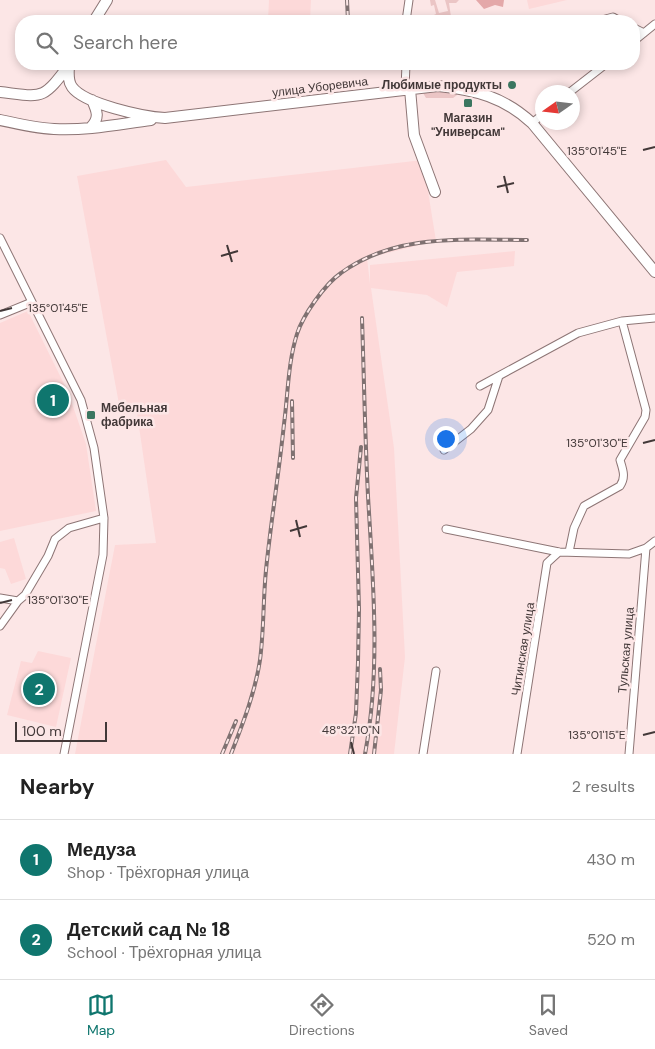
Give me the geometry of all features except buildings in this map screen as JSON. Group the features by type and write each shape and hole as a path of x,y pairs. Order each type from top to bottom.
{"main road":[{"path":"98,15 107,0"},
{"path":"0,92 35,96 44,94 64,70"},
{"name":"улица Уборевича","path":"69,70 68,78 72,87 78,93 92,100 105,106 165,118 438,86 459,88 484,94 509,105 532,123 655,272"},
{"path":"408,89 414,135 435,192"},
{"path":"92,100 97,112 96,122 92,127"},
{"path":"0,120 36,128 56,129 92,127 165,118"}],"street":[{"path":"407,15 409,0"},
{"path":"640,36 655,24"},
{"path":"640,31 644,33"},
{"path":"406,70 408,89"},
{"path":"579,85 597,70"},
{"path":"0,238 80,400 94,448 104,518 103,555 64,754"},
{"path":"0,315 32,302"},
{"path":"480,386 578,333 622,321 655,318"},
{"path":"570,552 574,528 584,506 620,486 624,477 620,460 645,417 646,410 622,321"},
{"path":"444,450 472,429 488,410 499,376"},
{"path":"0,626 18,601 25,595 48,556 54,539 68,528 104,518"},
{"path":"446,529 559,552 629,554 646,548 655,541"},
{"name":"Тульская улица","path":"629,754 646,548"},
{"name":"Читинская улица","path":"517,754 547,563 559,552"},
{"path":"0,598 18,601"},
{"path":"423,754 436,671"}],"shaded area":[{"path":"269,0 311,0 310,15 268,15"},
{"path":"430,0 435,0 439,13 448,11 445,0 459,0 456,3 449,3 451,15 434,15 436,14 434,5 431,6"},
{"path":"476,0 504,0 503,7 495,5 484,9"},
{"path":"527,0 567,0 529,9"},
{"path":"428,91 457,93 457,95 453,98 426,98 423,93"},
{"path":"166,160 186,187 423,160 436,241 367,258 370,284 370,265 515,251 514,266 457,272 447,307 427,295 371,288 394,448 405,657 394,754 75,754 115,545 156,543 137,413 121,415 77,176"},
{"path":"28,311 68,392 86,444 96,511 0,531 0,323"},
{"path":"14,538 26,579 11,584 5,569 0,568 0,542"},
{"path":"38,651 71,658 56,727 7,715 21,661 32,663"}],"railway":[{"path":"347,0 348,15"},
{"path":"231,754 252,696 258,672 266,570 290,367 297,334 309,309 322,292 341,273 362,260 384,251 407,245 455,240 527,240"},
{"path":"362,318 374,625 373,690 365,754"},
{"path":"292,401 293,458"},
{"path":"350,754 356,713 358,662 359,609 356,498 361,447"},
{"path":"374,754 381,690 380,669"},
{"path":"222,754 236,721"}],"place":[{"name":"Любимые продукты","path":"512,85"},
{"name":"Магазин \"Универсам\"","path":"468,103"},
{"name":"Медуза","path":"53,400"},
{"name":"Мебельная фабрика","path":"91,415"},
{"name":"Детский сад № 18","path":"39,689"}]}
